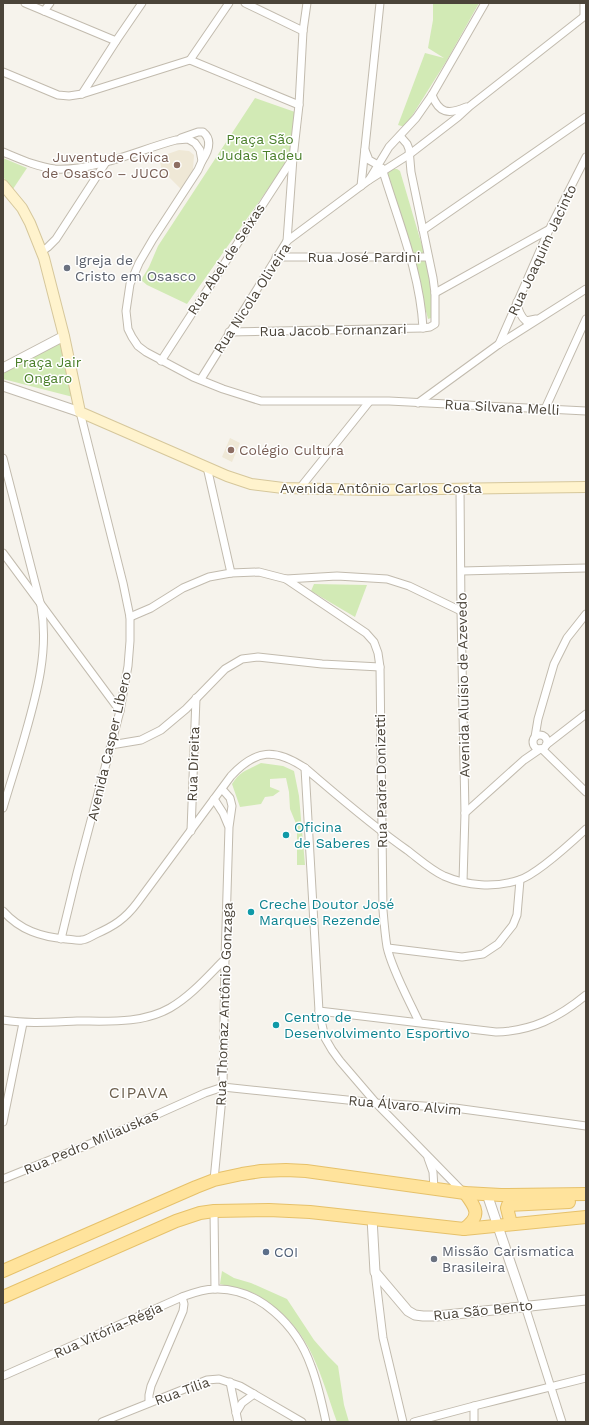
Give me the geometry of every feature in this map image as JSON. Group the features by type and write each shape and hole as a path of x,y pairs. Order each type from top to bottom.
{"main road":[{"path":"3,185 22,208 30,223 41,252 64,336 80,412"},
{"name":"Avenida Antônio Carlos Costa","path":"80,412 227,476 251,484 271,487 373,490 586,487"},
{"path":"3,1271 214,1180 261,1171 306,1171 465,1193 586,1194"},
{"path":"464,1229 474,1219 476,1212 473,1204 465,1193"},
{"path":"511,1224 507,1208 508,1205 586,1201"},
{"path":"3,1297 176,1221 200,1213 214,1211 276,1210 310,1212 464,1229 586,1217"}],"street":[{"path":"25,3 116,41"},
{"path":"44,11 50,3"},
{"path":"82,94 142,3"},
{"path":"3,72 58,95 69,96 82,94 190,60 229,3"},
{"path":"245,3 303,31"},
{"path":"287,241 293,158 299,105 303,31 307,3"},
{"path":"361,186 380,3"},
{"name":"Rua Nicola Oliveira","path":"369,180 386,152 416,118 432,95 485,3"},
{"path":"584,3 585,16"},
{"name":"Rua Nicola Oliveira","path":"201,380 229,332 287,241 369,180 410,154 585,16"},
{"path":"190,60 299,105"},
{"path":"432,95 437,107 445,111 454,112 470,106"},
{"path":"423,230 586,117"},
{"name":"Rua Silvana Melli","path":"176,140 198,132 204,132 209,140 206,154 198,170 149,245 130,284 126,318 132,337 138,346 161,361 201,380 223,389 261,401 418,403 586,411"},
{"path":"400,136 407,144 410,154 411,172 435,293 548,230"},
{"path":"3,152 25,162 54,169 73,168 106,162 176,140 188,139 195,143 200,150 202,161"},
{"path":"365,150 369,160 379,164 383,172 411,258 420,299 422,328"},
{"path":"386,152 389,160 396,164"},
{"name":"Rua Joaquim Jacinto","path":"499,344 548,230 586,157"},
{"name":"Rua Abel de Seixas","path":"161,361 216,273 293,158"},
{"path":"41,252 48,248 56,239 106,162"},
{"name":"Rua José Pardini","path":"276,257 428,257"},
{"path":"418,403 499,344 586,289"},
{"name":"Rua Jacob Fornanzari","path":"229,332 430,327 435,324 435,293"},
{"path":"517,302 522,318 526,321 541,318"},
{"path":"545,408 586,319"},
{"path":"3,368 64,336"},
{"name":"Avenida Antônio Carlos Costa","path":"3,386 80,412"},
{"path":"300,488 369,402"},
{"name":"Avenida Casper Líbero","path":"61,938 120,711 128,666 130,641 130,617 114,543 80,412"},
{"path":"3,458 44,622 43,652 34,705 3,808"},
{"path":"207,467 231,573"},
{"name":"Avenida Aluísio de Azevedo","path":"460,488 465,813 463,882"},
{"path":"3,553 120,711"},
{"path":"462,571 586,568"},
{"path":"130,617 150,608 183,588 209,577 231,573 259,572 286,579 337,576 387,580 409,586 461,611"},
{"name":"Rua Padre Donizetti","path":"286,579 366,632 374,642 378,653 380,667 384,914 388,948 419,1022"},
{"path":"586,614 567,638 559,652 539,714 541,743 551,757 586,792"},
{"path":"111,746 141,740 152,736 166,726 225,669 242,659 258,657 322,664 380,667"},
{"name":"Rua Direita","path":"191,831 196,698"},
{"path":"465,813 541,743 564,732 586,714"},
{"path":"524,760 541,743"},
{"path":"3,912 13,922 34,933 44,936 82,940 119,923 138,903 237,770 254,757 269,754 291,759 382,832 431,868 444,876 463,882 490,885 520,880 540,868 586,829"},
{"path":"304,768 319,1011 325,1038 340,1062 376,1103 465,1193"},
{"name":"Rua Thomaz Antônio Gonzaga","path":"214,1180 223,1087 225,959 231,802 228,795 222,789"},
{"name":"Rua Thomaz Antônio Gonzaga","path":"214,799 223,813 229,827"},
{"path":"388,948 462,957 483,954 498,944 513,925 517,915 520,880"},
{"path":"3,1020 22,1023 102,1021 138,1019 149,1016 169,1009 178,1003 225,959"},
{"path":"319,1011 496,1032 511,1032 538,1025 552,1019 573,1006 586,995"},
{"path":"3,1122 22,1023"},
{"name":"Rua Álvaro Alvim","path":"223,1087 376,1103 454,1108 586,1126"},
{"name":"Rua Pedro Miliauskas","path":"3,1179 102,1139 205,1093 223,1087"},
{"path":"428,1156 433,1172 434,1189"},
{"path":"487,1194 562,1422"},
{"path":"214,1211 215,1289"},
{"path":"372,1218 375,1272 383,1338 403,1422"},
{"name":"Rua São Bento","path":"375,1272 408,1311 415,1315 438,1316 586,1300"},
{"name":"Rua Vitória-Régia","path":"3,1376 182,1297 200,1291 229,1289 243,1292 263,1303 281,1317 298,1339 311,1366 326,1422"},
{"path":"149,1402 151,1386 183,1311 184,1304 182,1297"},
{"path":"414,1422 586,1378"},
{"name":"Rua Tília","path":"102,1422 207,1380 219,1379 230,1382 254,1394 302,1422"},
{"path":"230,1382 238,1422"},
{"path":"236,1413 242,1403 254,1394"},
{"path":"474,1406 474,1422"}],"shaded area":[{"name":"Juventude Civica de Osasco – JUCO","path":"179,150 189,151 194,155 193,170 181,189 168,176 163,175 159,157"},
{"name":"Colégio Cultura","path":"230,438 240,443 232,462 222,457"}],"green space":[{"path":"433,3 479,3 447,60 405,127 398,125 425,53 444,58 428,48 433,20"},
{"name":"Praça São Judas Tadeu","path":"255,98 295,112 291,156 187,304 147,285 141,280 149,267 158,246"},
{"path":"3,158 27,168 13,189 3,177"},
{"path":"391,169 397,169 400,171 426,259 432,294 431,318 428,319 413,261 386,175"},
{"name":"Praça Jair Ongaro","path":"62,341 73,397 3,379 3,371"},
{"path":"314,584 367,585 355,617 311,591"},
{"path":"261,763 283,766 294,771 299,796 305,865 297,865 297,826 290,809 286,778 270,779 270,787 280,791 273,796 265,797 261,804 240,807 232,784 241,773"},
{"path":"222,1271 234,1278 251,1283 287,1299 314,1340 338,1366 344,1405 349,1422 337,1422 313,1356 295,1327 283,1314 257,1295 245,1290 220,1284"}],"place":[{"name":"Juventude Civica de Osasco – JUCO","path":"177,165"},
{"name":"Igreja de Cristo em Osasco","path":"67,268"},
{"name":"Colégio Cultura","path":"231,450"},
{"name":"Oficina de Saberes","path":"286,835"},
{"name":"Creche Doutor José Marques Rezende","path":"251,912"},
{"name":"Centro de Desenvolvimento Esportivo","path":"276,1025"},
{"name":"COI","path":"266,1252"},
{"name":"Missão Carismatica Brasileira","path":"434,1259"}],"district":[{"name":"CIPAVA","path":"139,1092"}]}
